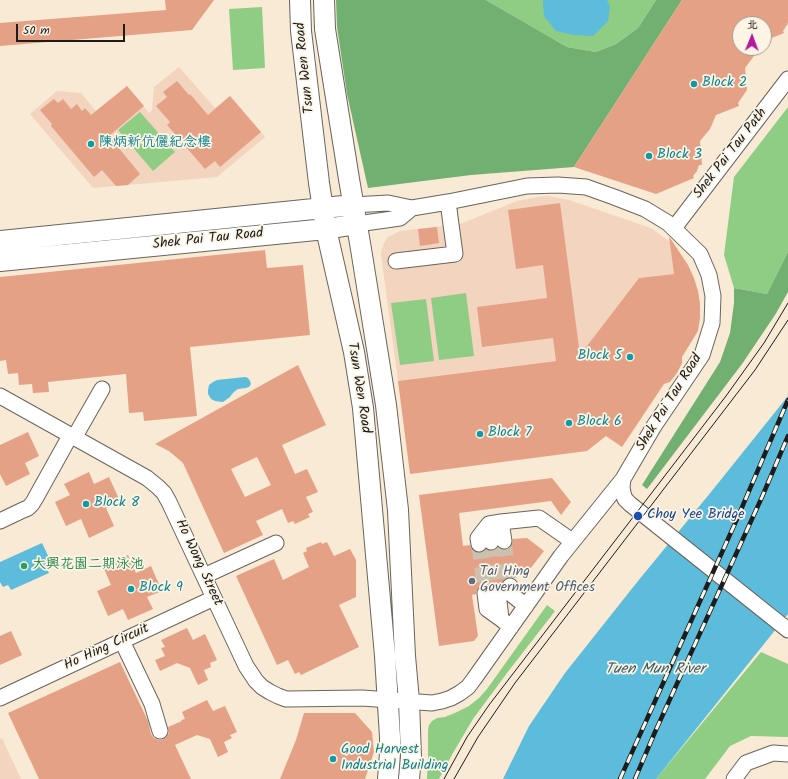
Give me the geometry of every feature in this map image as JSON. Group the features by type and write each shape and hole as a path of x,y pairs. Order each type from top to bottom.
{"main road":[{"name":"Tsun Wen Road","path":"300,0 301,32 323,209 354,352 363,408 384,648 390,745 388,779"},
{"name":"Tsun Wen Road","path":"324,0 325,29 386,405 398,510 405,656 409,701 411,757 409,779"},
{"name":"Shek Pai Tau Road","path":"0,241 323,209 355,215"},
{"name":"Shek Pai Tau Road","path":"0,261 326,228 355,215"}],"street":[{"name":"Shek Pai Tau Path","path":"674,228 788,79"},
{"name":"Shek Pai Tau Road","path":"355,215 388,203 412,208 527,186 558,185 586,187 645,209 668,223 700,254 709,275 713,296 712,323 702,355 654,426 623,480 572,541 526,606 506,623"},
{"path":"396,261 455,254 448,202"},
{"path":"0,521 28,508 32,504 102,389"},
{"name":"Ho Wong Street","path":"0,396 147,478 158,487 169,502 250,674 262,687 278,696 286,699 362,698 432,703 442,701 451,698 468,687 506,623"},
{"path":"623,480 623,493 630,504 788,630"},
{"path":"491,542 495,523 539,518 572,541"},
{"path":"204,576 276,543"},
{"path":"506,623 487,609 498,590 511,594 526,606"},
{"name":"Ho Hing Circuit","path":"0,698 214,598"},
{"path":"122,641 152,704 160,731"},
{"path":"734,779 746,763 774,753 788,754"}],"shaded area":[{"path":"179,67 215,108 230,96 265,137 217,177 93,188 30,114 57,91 81,93 96,111 127,86 149,113 152,110 154,87"},
{"path":"548,196 569,200 651,228 670,242 674,274 639,278 578,358 398,381 381,255 384,243 388,237 400,231 460,224 517,201"},
{"path":"2,738 21,779 0,779 0,739"}],"green space":[{"path":"336,0 486,0 567,47 596,52 616,44 638,28 656,0 682,0 574,167 471,175 368,188 347,94 337,27"},
{"path":"486,0 656,0 638,28 616,44 596,52 567,47"},
{"path":"262,7 265,68 233,70 229,9"},
{"path":"788,107 788,252 767,294 734,288 724,255 734,177"},
{"path":"140,112 175,152 153,171 118,130"},
{"path":"788,252 788,292 775,315 742,364 647,489 642,485 720,362 730,333 734,303 734,288 767,294"},
{"path":"466,293 474,356 439,360 431,298"},
{"path":"426,299 434,361 400,365 391,303"},
{"path":"547,605 555,611 473,719 439,779 427,779 429,725 437,718 445,717 457,712 469,706 479,698"},
{"path":"761,652 788,664 788,737 751,736 730,746 705,779 656,779"}],"water":[{"path":"543,0 607,0 610,7 608,21 593,36 574,35 556,31 544,16"},
{"path":"245,377 250,381 251,384 249,387 238,389 223,402 211,399 208,394 209,385 217,380"},
{"name":"Tuen Mun River","path":"788,396 788,614 656,779 503,779 529,726 565,673"},
{"name":"大興花園二期泳池","path":"42,543 52,564 46,567 49,573 11,590 8,585 3,587 0,582 0,562"}],"building":[{"path":"165,0 214,0 192,30 0,46 0,23 166,10"},
{"path":"682,0 788,0 788,23 783,31 784,33 772,38 772,16 732,16 732,56 754,56 745,68 747,90 738,103 739,106 716,115 710,129 700,141 702,165 699,165 693,176 694,178 656,194 574,167"},
{"path":"177,81 208,115 230,96 261,132 220,167 215,161 205,169 167,125 170,122 156,106 167,97 163,92"},
{"name":"陳炳新伉儷紀念樓","path":"127,86 144,106 109,136 140,174 128,185 116,186 102,170 94,177 51,126 52,124 40,110 54,99 58,103 63,99 71,109 77,104 82,111 85,108 91,115"},
{"path":"560,203 580,355 639,278 674,274 669,237 670,238 688,265 694,278 700,304 698,331 682,357 682,363 677,373 670,382 664,384 622,447 606,436 587,451 410,474 398,381 556,361 553,338 482,347 477,307 547,298 543,265 516,269 508,210"},
{"path":"437,227 439,243 420,246 418,229"},
{"path":"265,250 267,268 303,265 310,335 190,347 197,416 144,421 143,412 129,413 126,374 48,382 49,392 33,393 32,384 19,385 18,373 8,374 6,360 0,361 0,277"},
{"path":"298,365 326,425 282,445 295,474 307,469 318,492 306,497 313,512 308,514 310,517 295,524 293,521 288,523 282,509 256,521 263,535 224,553 183,463 169,451 155,444","holes":["257,457 271,485 245,497 231,469"]},
{"path":"28,432 39,456 25,463 30,474 6,486 0,474 0,445"},
{"name":"Block 8","path":"89,472 94,484 109,477 120,501 106,508 114,526 89,538 81,519 66,526 55,502 70,495 64,484"},
{"name":"Tai Hing Government Offices","path":"552,478 571,502 561,515 551,501 459,513 463,546 470,545 476,552 481,553 486,549 492,551 498,547 506,550 512,545 513,539 527,538 544,551 530,569 520,570 514,578 509,577 501,584 497,583 491,587 484,584 477,589 476,594 472,595 478,636 474,641 439,646 419,495"},
{"path":"321,542 322,544 327,542 334,556 350,549 356,560 356,597 339,605 359,647 301,675 299,672 295,674 288,660 277,665 236,576 274,559 283,580 309,567 303,553 307,551 306,548"},
{"name":"Block 9","path":"128,555 136,573 151,566 162,591 147,597 153,609 128,620 123,609 108,616 97,591 111,585 103,566"},
{"path":"187,628 193,640 205,634 217,660 210,663 211,667 204,670 208,680 198,685 190,668 177,663 160,671 155,660 165,656 161,648 165,647 161,640"},
{"path":"11,631 22,655 0,665 0,636"},
{"path":"120,662 148,721 151,734 154,738 162,740 169,733 168,727 185,719 182,712 207,700 213,711 225,706 237,732 230,735 232,738 224,742 228,752 218,757 210,739 197,735 175,745 191,779 39,779 8,713"},
{"name":"Good Harvest Industrial Building","path":"304,713 355,713 372,732 374,752 365,779 280,779 296,740"}],"tunnel":[{"path":"504,541 510,586"},
{"path":"491,542 498,592"},
{"path":"479,544 485,593"}],"tram line":[{"path":"444,779 467,737 489,705 726,396 764,343 788,303"},
{"path":"454,779 478,737 515,683 755,370 788,320"}],"railway":[{"path":"620,779 737,519 788,400"},
{"path":"635,779 788,436"}],"place":[{"name":"Block 2","path":"694,84"},
{"name":"陳炳新伉儷紀念樓","path":"91,144"},
{"name":"Block 3","path":"649,156"},
{"name":"Block 5","path":"630,357"},
{"name":"Block 6","path":"569,423"},
{"name":"Block 7","path":"480,434"},
{"name":"Block 8","path":"86,504"},
{"name":"Choy Yee Bridge","path":"638,516"},
{"name":"大興花園二期泳池","path":"24,566"},
{"name":"Tai Hing Government Offices","path":"472,581"},
{"name":"Block 9","path":"131,589"},
{"name":"Good Harvest Industrial Building","path":"333,759"}]}
